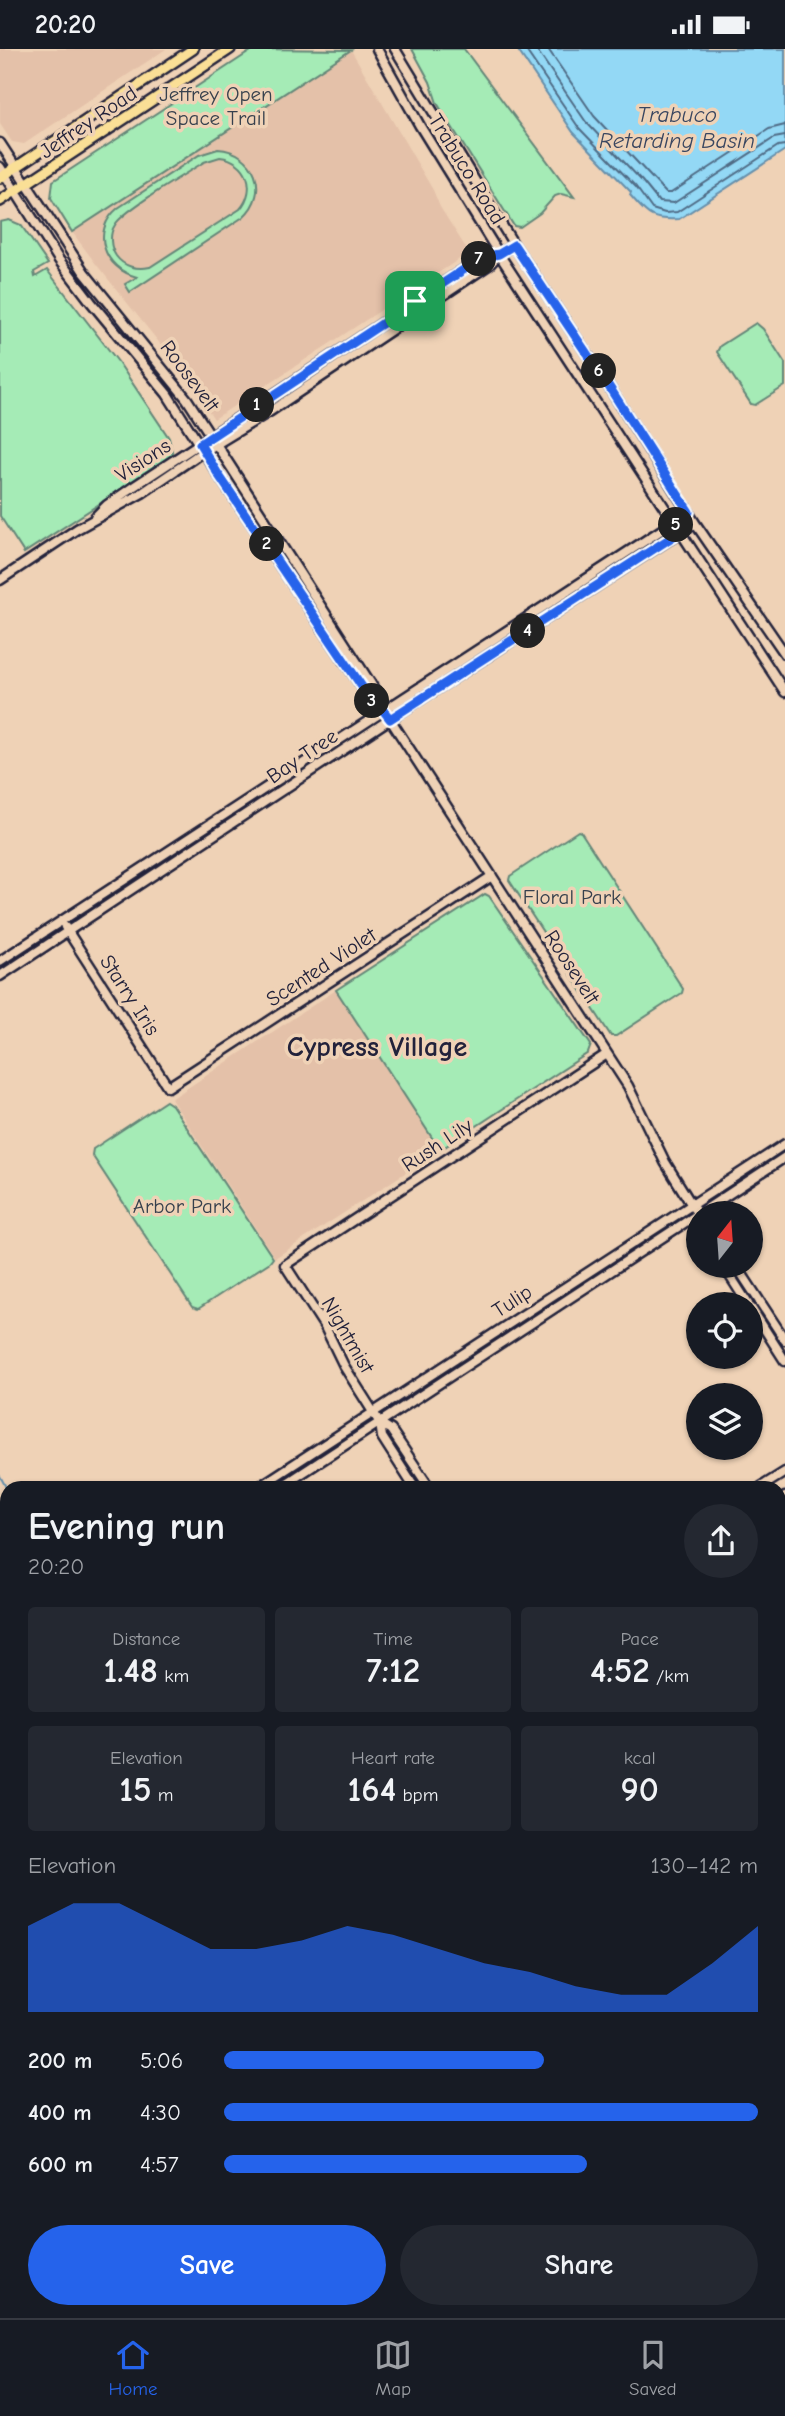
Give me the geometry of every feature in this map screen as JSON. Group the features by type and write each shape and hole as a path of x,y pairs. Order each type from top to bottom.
{"main road":[{"name":"Jeffrey Road","path":"2,173 16,168 193,49"},
{"name":"Jeffrey Road","path":"0,201 230,49"}],"street":[{"name":"Trabuco Road","path":"377,49 420,126 499,254 785,692"},
{"name":"Trabuco Road","path":"395,49 514,245 606,382 695,523 785,654"},
{"name":"Roosevelt","path":"0,143 78,264 158,361 214,440 371,684 383,710"},
{"name":"Roosevelt","path":"2,173 59,260 167,394 373,703 390,719 628,1086 665,1162 689,1201"},
{"name":"Visions","path":"0,580 92,520 113,511 483,257 499,254 514,245"},
{"name":"Bay Tree","path":"0,961 689,512"},
{"name":"Bay Tree","path":"0,976 390,719 695,523"},
{"name":"Scented Violet","path":"168,1087 492,876"},
{"name":"Starry Iris","path":"62,922 168,1087"},
{"name":"Rush Lily","path":"285,1265 607,1054"},
{"name":"Tulip","path":"700,1201 785,1144"},
{"name":"Tulip","path":"720,1201 785,1157"},
{"name":"Tulip","path":"268,1481 686,1210"},
{"name":"Tulip","path":"290,1481 686,1224"},
{"name":"Nightmist","path":"285,1265 325,1327 344,1366 380,1423 382,1437 410,1481"},
{"path":"744,1278 785,1340"},
{"path":"763,1327 785,1361"},
{"name":"Nightmist","path":"380,1423 391,1430 425,1481"}],"shaded area":[{"path":"0,49 166,49 24,144 12,142 0,124"},
{"path":"351,50 466,248 464,256 214,419 182,371 72,232"},
{"path":"336,990 440,1150 275,1258 171,1099"}],"green space":[{"name":"Jeffrey Open Space Trail","path":"254,49 351,50 72,232 51,198 53,181"},
{"path":"412,49 464,49 574,197 561,194 555,196 540,213 520,227 514,226 437,103 430,82"},
{"path":"218,149 231,151 250,165 257,185 251,207 243,217 130,292 125,284 137,277 116,266 105,248 103,238 109,217 118,208 199,155","holes":["220,157 229,159 243,169 249,184 240,209 150,267 131,267 119,260 111,241 113,229 120,219 204,162"]},
{"path":"9,220 21,225 48,264 34,272 35,277 47,270 119,363 169,438 173,456 24,553 0,516 0,222"},
{"path":"756,323 763,329 785,363 785,386 755,405 751,404 717,352 720,346"},
{"name":"Floral Park","path":"578,831 683,989 682,993 616,1036 611,1036 509,880 510,876"},
{"path":"485,894 489,896 591,1045 588,1053 440,1150 336,990"},
{"name":"Arbor Park","path":"166,1101 172,1105 273,1258 198,1309 192,1307 92,1155 93,1149"}],"water":[{"name":"Trabuco Retarding Basin","path":"517,49 785,49 785,150 679,219 655,217 641,207 630,195 631,192 573,132"}],"waterway":[{"path":"0,1476 3,1481"}],"district":[{"name":"Cypress Village","path":"377,1046"}],"route":[{"path":"514,245 689,512 674,522 680,532 390,719 373,703 200,444 415,301 483,257 499,254 514,245"}]}
